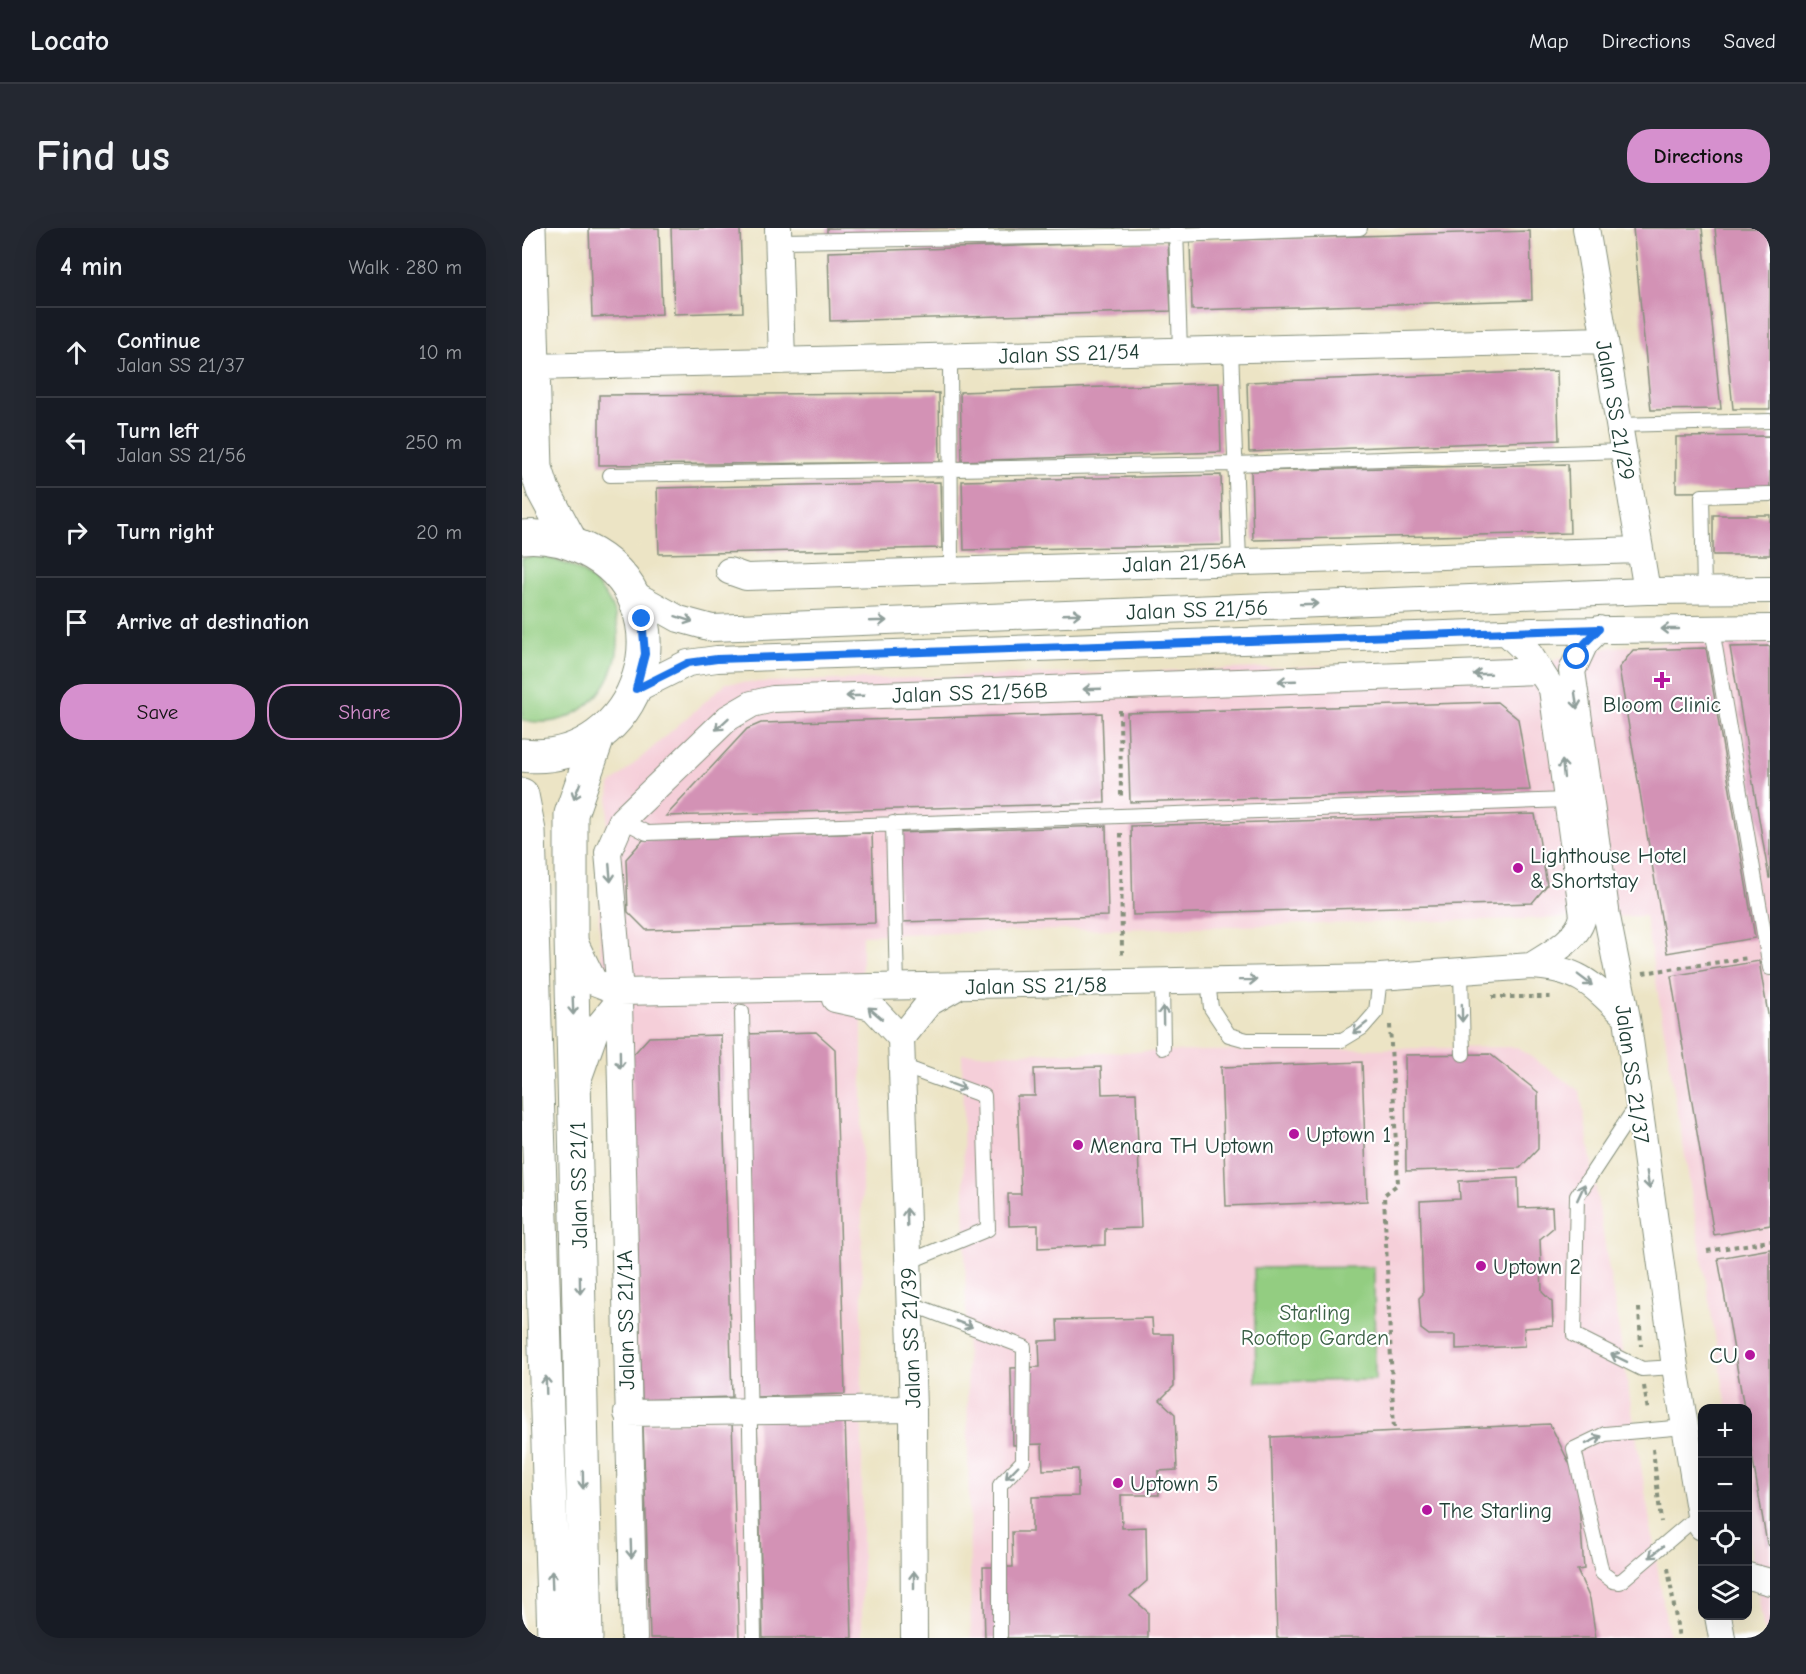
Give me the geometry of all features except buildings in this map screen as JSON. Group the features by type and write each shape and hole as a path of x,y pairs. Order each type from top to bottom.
{"street":[{"path":"529,228 536,468 543,490 571,542"},
{"name":"Jalan SS 21/29","path":"1586,228 1647,591"},
{"path":"778,235 782,361"},
{"name":"Jalan SS 21/54","path":"532,367 1605,340"},
{"path":"522,502 536,468"},
{"path":"522,537 548,537 571,542 595,554 616,571 632,593 642,619 645,654 636,689 620,715 598,737 571,752 539,756 522,755"},
{"name":"Jalan 21/56A","path":"729,571 746,577 1239,560 1640,550"},
{"name":"Jalan SS 21/56","path":"632,593 679,619 712,628 1647,591 1770,590"},
{"name":"Jalan SS 21/56","path":"636,689 688,663 717,659 1599,629 1770,628"},
{"name":"Jalan SS 21/37","path":"1599,629 1585,643 1572,671 1618,977 1627,1018 1675,1367 1699,1512"},
{"path":"1506,632 1530,655 1552,689 1557,712 1566,800"},
{"name":"Jalan SS 21/56B","path":"619,997 608,852 622,820 728,718 752,704 773,699 1540,671"},
{"name":"Jalan SS 21/1","path":"586,1638 576,1084 571,935 571,814 598,737"},
{"name":"Jalan SS 21/1","path":"522,795 529,831 554,1638"},
{"name":"Jalan SS 21/58","path":"1531,966 1557,949 1581,927 1583,916 1566,800"},
{"name":"Jalan SS 21/58","path":"571,935 594,982 619,997 842,999 872,1007 901,1038"},
{"name":"Jalan SS 21/58","path":"619,997 897,987 1380,977 1531,966 1555,968 1579,975 1627,1018"},
{"path":"901,1038 929,1002 959,987"},
{"path":"576,1084 596,1029 619,997"},
{"name":"Jalan SS 21/1A","path":"619,997 634,1638"},
{"name":"Jalan SS 21/39","path":"901,1038 913,1409 914,1638"},
{"path":"627,1413 913,1409"},
{"path":"1752,1577 1770,1582"},
{"path":"1719,1620 1722,1638"}],"lane":[{"path":"778,235 1360,228"},
{"path":"1176,232 1180,350"},
{"path":"1231,349 1239,560"},
{"path":"950,356 951,569"},
{"path":"1619,425 1770,421"},
{"path":"610,475 1234,464 1623,451"},
{"path":"1704,590 1702,496 1770,494"},
{"path":"1712,629 1769,962"},
{"path":"622,820 647,833 1566,800"},
{"path":"893,823 897,987"},
{"path":"1461,972 1463,1054"},
{"path":"1208,981 1211,1008 1229,1035 1247,1040 1342,1040 1362,1028 1383,1003 1380,977"},
{"path":"1162,982 1163,1048"},
{"path":"742,1012 754,1638"},
{"path":"902,1066 984,1096 988,1229 908,1262"},
{"path":"1638,1104 1577,1196 1574,1335 1642,1369 1675,1367"},
{"path":"909,1303 1024,1347 1023,1461 1000,1485 1000,1638"},
{"path":"1685,1427 1605,1434 1574,1449 1602,1573 1613,1581 1620,1582 1664,1545 1698,1523"}],"path":[{"path":"1618,977 1769,962"},
{"path":"1462,998 1555,997"},
{"path":"1383,1003 1398,1184 1384,1195 1394,1431"},
{"path":"1707,1251 1770,1240"},
{"path":"1638,1300 1642,1369 1664,1545 1679,1638"}],"shaded area":[{"path":"1770,636 1770,1638 1765,1638 1752,1558 1752,1404 1726,1404 1645,916 862,935 862,1638 639,1638 599,918 610,785 726,683 1554,660 1611,647"},
{"path":"1517,1047 1580,1091 1669,1638 971,1638 962,1054"}],"green space":[{"path":"538,556 579,571 605,594 617,624 617,655 606,684 585,707 557,720 522,720 522,558"},
{"name":"Starling Rooftop Garden","path":"1374,1267 1375,1380 1256,1382 1254,1268"}],"place":[{"name":"Bloom Clinic","path":"1662,680"},
{"name":"Lighthouse Hotel & Shortstay","path":"1518,868"},
{"name":"Uptown 1","path":"1294,1134"},
{"name":"Menara TH Uptown","path":"1078,1145"},
{"name":"Uptown 2","path":"1481,1266"},
{"name":"CU","path":"1750,1355"},
{"name":"Uptown 5","path":"1118,1483"},
{"name":"The Starling","path":"1427,1510"}],"route":[{"path":"642,619 645,654 636,689 688,663 717,659 1599,629 1585,643 1577,657"}]}
